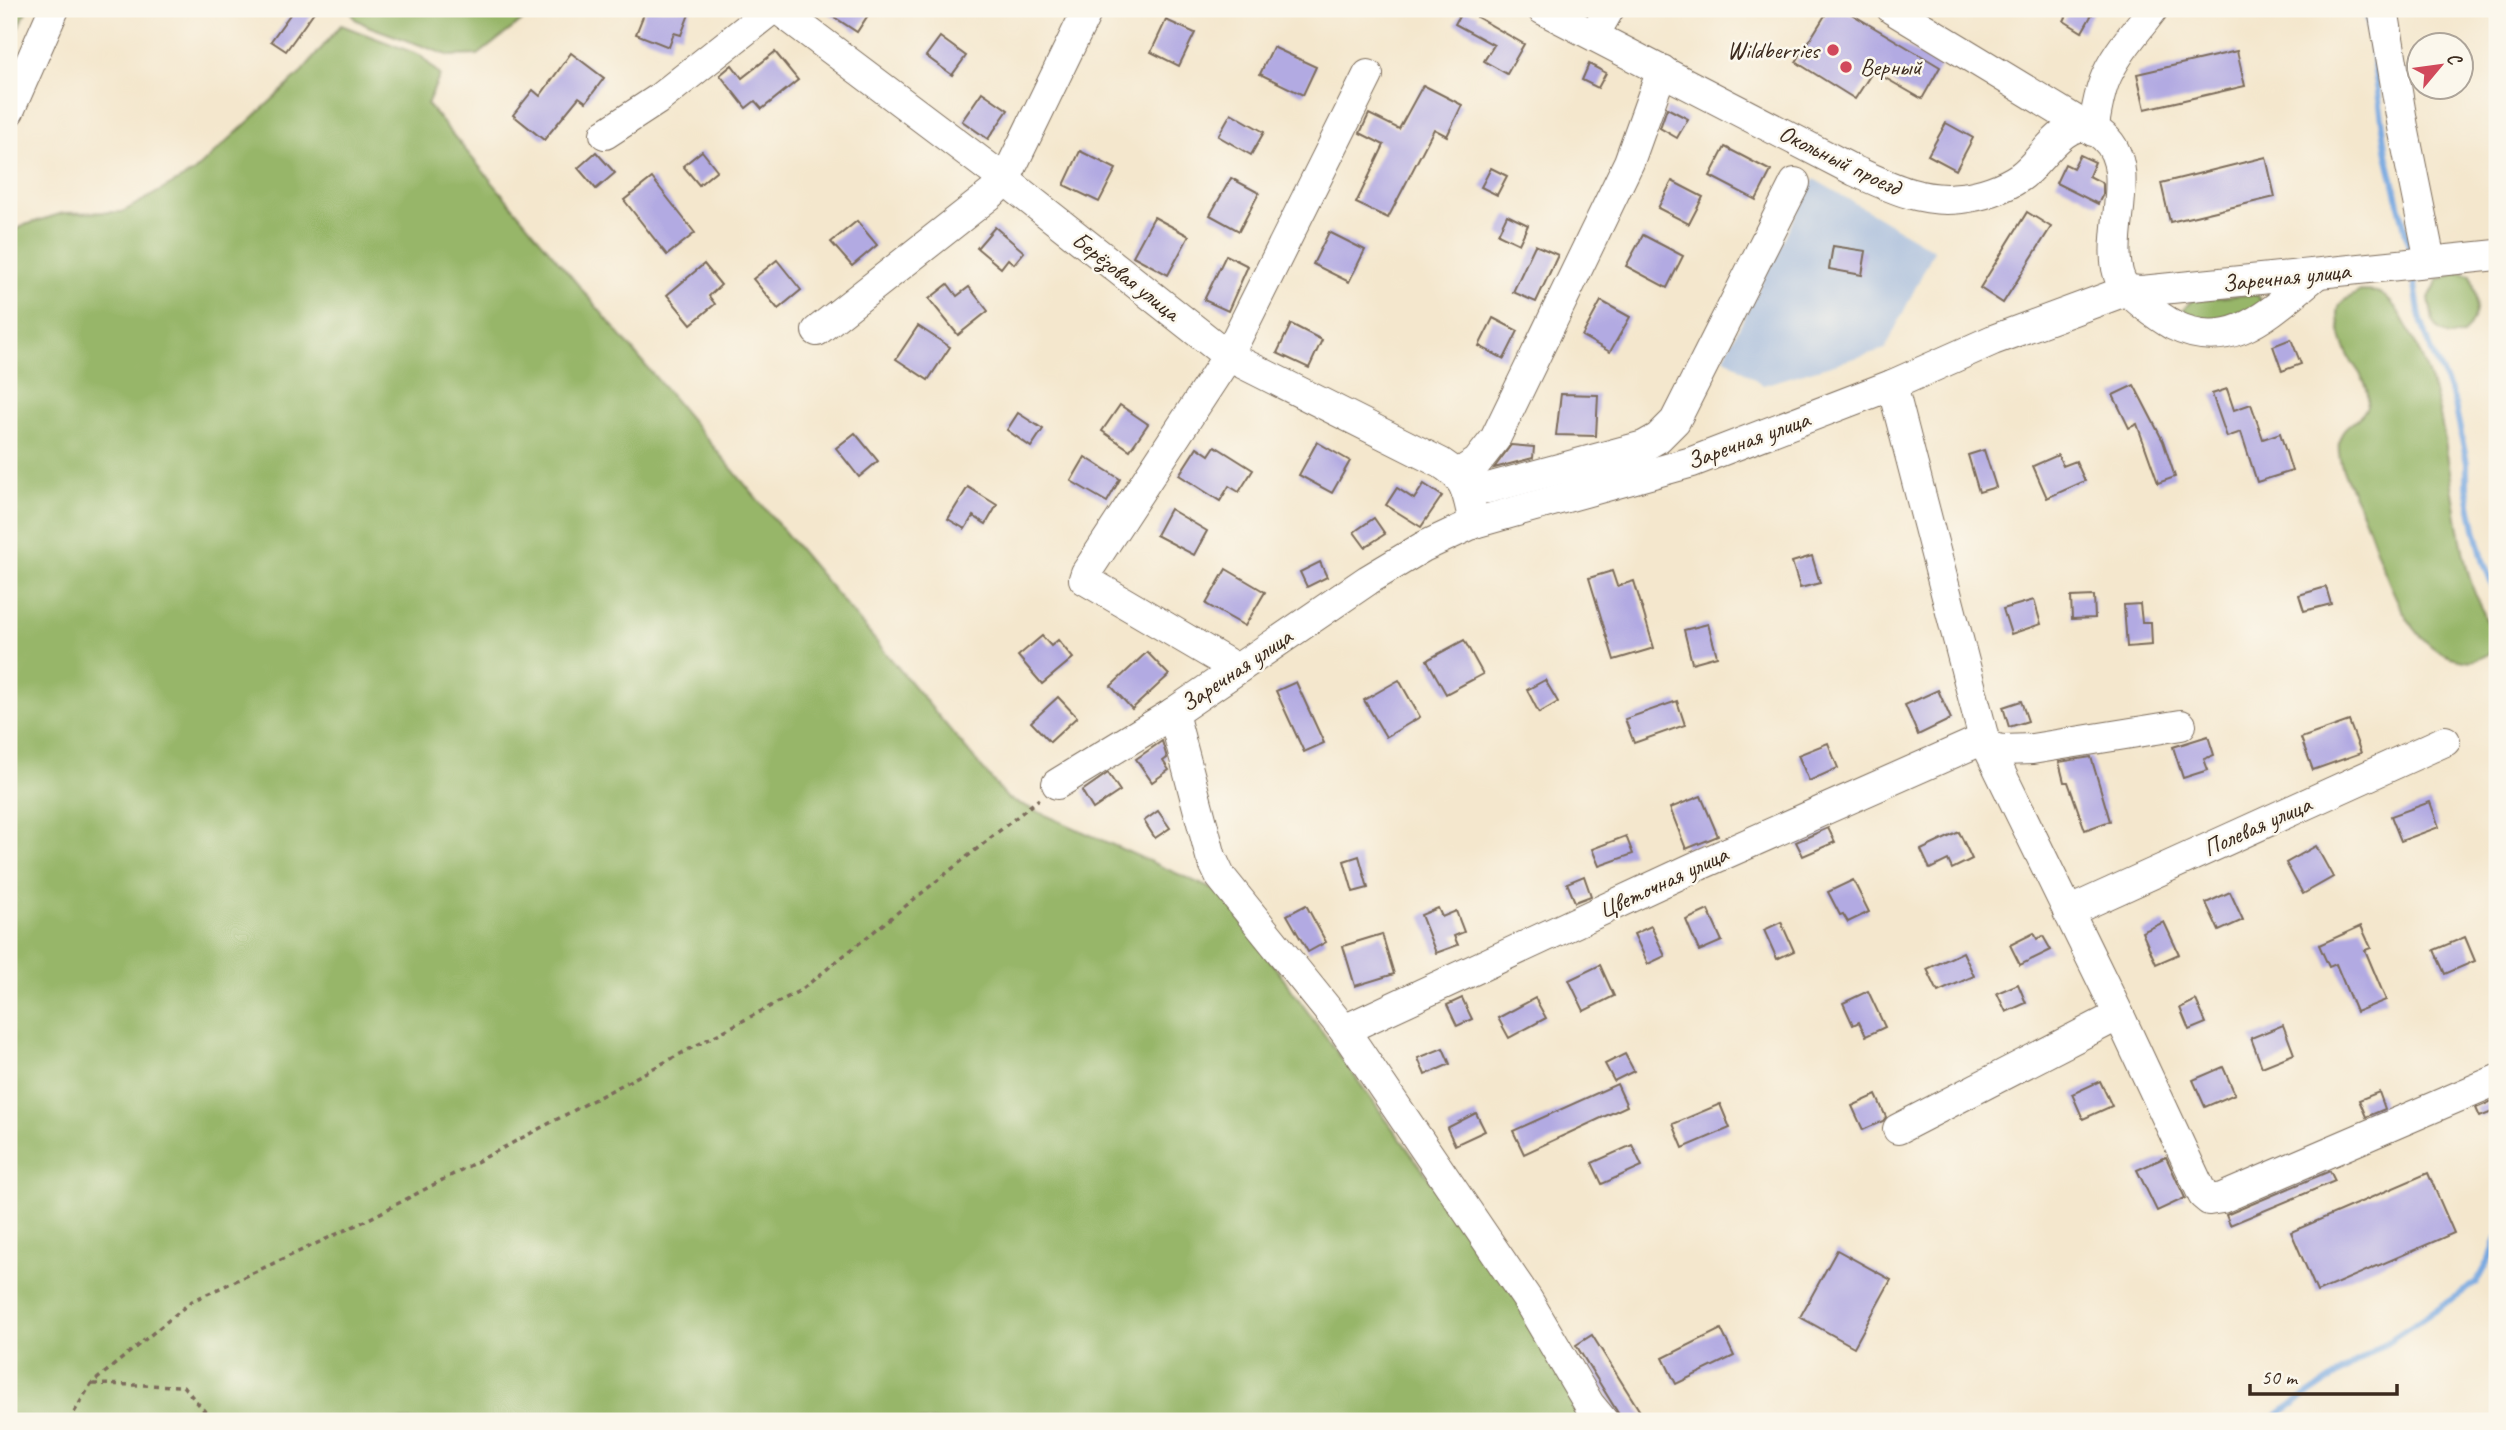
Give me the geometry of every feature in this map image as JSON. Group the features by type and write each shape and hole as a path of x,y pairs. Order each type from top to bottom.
{"street":[{"path":"9,111 54,9"},
{"path":"605,134 657,100 772,9"},
{"name":"Берёзовая улица","path":"778,9 1005,180 1228,356 1441,463 1462,482"},
{"path":"817,331 991,194 1005,180 1088,9"},
{"name":"Окольный проезд","path":"1542,9 1855,171 1903,193 1935,200 1963,198 1997,189 2020,177 2041,158 2059,135 2070,129 2091,129"},
{"path":"1594,35 1609,9"},
{"path":"1892,9 2105,137 2116,155 2122,180 2116,264 2121,281 2162,319 2188,332 2232,334 2251,326 2316,274"},
{"path":"2091,129 2104,80 2118,56 2153,9"},
{"path":"2383,9 2430,261"},
{"path":"1462,482 1495,439 1629,162 1662,70"},
{"path":"1237,668 1084,579 1228,356 1368,75"},
{"path":"1462,482 1488,488 1644,446 1658,438 1675,422 1795,183"},
{"name":"Заречная улица","path":"1057,784 1173,713 1412,554 1474,523 1692,462 1892,385 1993,340 2128,290 2141,291 2497,255"},
{"path":"1892,385 1986,743 2119,1015 2203,1195 2210,1200 2222,1198 2497,1080"},
{"path":"1462,482 1474,523"},
{"path":"1173,713 1210,857 1220,876 1344,1030 1527,1299 1582,1394 1603,1421"},
{"path":"1986,743 2003,750 2032,749 2181,725"},
{"name":"Полевая улица","path":"2068,912 2445,741"},
{"name":"Цветочная улица","path":"1344,1030 1693,868 1986,743"},
{"path":"1898,1129 2119,1015"}],"path":[{"path":"69,1421 91,1384 192,1301 366,1221 801,990 1057,784"},
{"path":"91,1384 183,1386 213,1421"}],"shaded area":[{"path":"1814,179 1934,250 1885,349 1763,385 1724,357"}],"green space":[{"path":"9,9 27,9 9,47"},
{"path":"350,9 537,9 478,55 450,56 368,26 355,19"},
{"path":"341,25 420,55 440,75 427,104 1007,798 1221,893 1606,1421 9,1421 9,234 25,225 63,213 122,212 194,172 299,75"},
{"path":"2459,272 2471,275 2475,292 2475,314 2463,335 2449,336 2439,330 2433,321 2429,298 2438,280"},
{"path":"2360,291 2379,293 2390,301 2422,357 2433,388 2469,576 2490,634 2490,653 2480,659 2467,661 2451,657 2434,648 2420,635 2396,598 2343,471 2339,451 2341,435 2365,411 2368,395 2364,381 2344,346 2338,311 2342,302"},
{"path":"2257,294 2261,302 2259,313 2200,324 2183,310 2192,300"}],"building":[{"path":"294,9 316,9 286,51 271,41"},
{"path":"646,9 691,9 681,35 674,33 669,47 636,34"},
{"path":"822,9 872,9 857,32"},
{"path":"1463,9 1478,15 1477,17 1524,44 1507,74 1484,61 1494,45 1455,24"},
{"path":"1829,9 1843,9 1940,67 1922,99 1873,71 1855,99 1796,62"},
{"path":"2070,9 2095,9 2082,32 2064,21"},
{"path":"1166,20 1195,33 1179,66 1151,52"},
{"path":"940,37 966,56 952,75 926,56"},
{"path":"1273,47 1316,67 1303,95 1260,74"},
{"path":"2237,51 2245,86 2145,109 2137,74"},
{"path":"775,52 798,80 762,109 755,101 746,108 720,75 732,65 742,78"},
{"path":"571,53 604,78 586,102 579,97 544,140 513,115 533,90 540,96"},
{"path":"1589,64 1606,73 1598,88 1582,80"},
{"path":"1423,85 1462,105 1447,136 1434,129 1388,218 1356,203 1384,145 1360,133 1369,114 1399,129"},
{"path":"982,92 1008,110 988,139 962,121"},
{"path":"1667,108 1688,119 1677,138 1660,128"},
{"path":"1231,113 1264,132 1251,155 1218,136"},
{"path":"1946,123 1973,138 1956,170 1928,155"},
{"path":"1725,147 1771,171 1756,200 1710,176"},
{"path":"702,151 717,170 699,185 683,166"},
{"path":"1080,151 1116,169 1099,202 1064,185"},
{"path":"596,152 615,173 596,189 578,168"},
{"path":"2080,155 2095,162 2089,176 2103,183 2103,194 2098,204 2056,183 2065,164 2073,168"},
{"path":"2266,157 2275,197 2170,222 2161,183"},
{"path":"1491,168 1507,176 1497,195 1481,187"},
{"path":"652,178 695,233 667,255 624,200"},
{"path":"1231,178 1259,193 1239,231 1210,215"},
{"path":"1672,181 1703,197 1689,224 1658,208"},
{"path":"2027,212 2051,227 2003,303 1980,288"},
{"path":"1507,215 1528,225 1519,244 1498,234"},
{"path":"1154,217 1189,236 1168,275 1133,256"},
{"path":"857,221 877,245 852,266 831,242"},
{"path":"995,227 1024,252 1014,264 1008,259 1001,268 977,248"},
{"path":"1329,232 1365,250 1349,282 1313,264"},
{"path":"1643,235 1683,256 1667,288 1626,266"},
{"path":"1535,245 1558,255 1536,302 1513,292"},
{"path":"1833,246 1866,251 1862,275 1829,269"},
{"path":"1226,255 1248,266 1228,311 1204,300"},
{"path":"777,260 801,290 778,309 753,279"},
{"path":"704,264 721,285 709,296 715,304 691,324 667,295"},
{"path":"948,284 957,296 969,287 988,311 958,335 929,299"},
{"path":"1601,301 1630,317 1610,352 1582,336"},
{"path":"1493,318 1518,331 1504,359 1479,346"},
{"path":"1291,324 1322,340 1309,368 1277,353"},
{"path":"918,326 950,347 928,380 896,359"},
{"path":"2291,339 2301,364 2282,371 2273,346"},
{"path":"2134,385 2163,441 2175,477 2158,483 2137,424 2129,428 2113,395"},
{"path":"2227,389 2234,410 2251,404 2263,439 2280,433 2292,471 2257,482 2241,432 2227,437 2212,394"},
{"path":"1561,394 1598,395 1596,436 1556,435"},
{"path":"1120,405 1148,424 1130,450 1102,431"},
{"path":"1018,413 1043,429 1031,447 1007,430"},
{"path":"855,433 878,461 859,477 836,448"},
{"path":"1317,442 1350,461 1332,493 1299,475"},
{"path":"1511,445 1534,447 1533,458 1494,468"},
{"path":"1215,446 1253,470 1239,492 1229,486 1220,501 1179,475 1197,447 1209,455"},
{"path":"1984,450 1996,487 1979,492 1968,455"},
{"path":"2058,455 2063,466 2076,461 2085,481 2047,498 2033,466"},
{"path":"1085,457 1120,479 1107,502 1071,481"},
{"path":"1424,484 1442,496 1421,527 1386,505 1397,488 1414,499"},
{"path":"968,487 997,505 986,524 973,516 965,529 948,519"},
{"path":"1170,509 1207,531 1194,555 1156,535"},
{"path":"1374,518 1385,534 1365,547 1354,532"},
{"path":"1812,556 1820,583 1800,588 1792,562"},
{"path":"1320,562 1327,577 1307,587 1300,572"},
{"path":"1226,569 1265,592 1245,626 1206,604"},
{"path":"1612,571 1617,586 1634,581 1654,648 1614,660 1589,578"},
{"path":"2326,587 2331,604 2304,611 2299,595"},
{"path":"2094,596 2095,618 2072,619 2071,597"},
{"path":"2034,600 2041,624 2011,634 2003,609"},
{"path":"2140,604 2142,622 2151,622 2152,645 2127,647 2124,605"},
{"path":"1708,624 1717,656 1692,663 1684,630"},
{"path":"1042,636 1051,646 1058,640 1073,658 1042,684 1018,656"},
{"path":"1464,640 1483,674 1446,694 1427,660"},
{"path":"1147,652 1169,675 1132,709 1111,686"},
{"path":"1399,680 1420,717 1386,737 1364,700"},
{"path":"1545,680 1558,702 1539,713 1527,690"},
{"path":"1296,682 1324,743 1304,752 1276,691"},
{"path":"1938,690 1951,719 1918,735 1905,705"},
{"path":"1058,697 1077,717 1050,742 1031,722"},
{"path":"1677,701 1685,725 1634,743 1625,719"},
{"path":"2021,701 2028,721 2009,727 2003,707"},
{"path":"2349,721 2361,753 2313,770 2301,738"},
{"path":"2208,736 2214,755 2204,759 2208,770 2183,778 2173,747"},
{"path":"1162,741 1167,758 1163,761 1169,770 1152,782 1136,759"},
{"path":"1828,743 1838,768 1809,781 1798,755"},
{"path":"2091,757 2110,821 2085,830 2068,782 2064,782 2059,762"},
{"path":"1108,773 1120,791 1093,809 1082,791"},
{"path":"1701,796 1718,836 1686,849 1670,808"},
{"path":"2430,802 2439,827 2401,841 2391,816"},
{"path":"1158,811 1170,828 1155,838 1144,821"},
{"path":"1828,828 1835,842 1803,856 1796,842"},
{"path":"1959,832 1972,859 1952,869 1948,860 1930,869 1921,850"},
{"path":"1626,836 1633,854 1599,866 1592,849"},
{"path":"2316,846 2333,877 2303,894 2286,863"},
{"path":"1359,856 1368,888 1353,892 1344,861"},
{"path":"1584,876 1591,896 1575,902 1567,883"},
{"path":"1853,880 1869,912 1848,922 1843,914 1840,915 1828,892"},
{"path":"2230,892 2243,920 2219,931 2206,903"},
{"path":"1306,905 1326,942 1308,952 1287,915"},
{"path":"1438,908 1442,917 1456,911 1464,932 1454,936 1458,945 1436,953 1421,915"},
{"path":"1708,910 1722,941 1699,951 1686,920"},
{"path":"1781,922 1794,951 1777,959 1764,930"},
{"path":"2164,922 2179,954 2156,964 2142,932"},
{"path":"1651,926 1665,956 1648,964 1634,934"},
{"path":"2361,926 2371,948 2365,950 2386,1000 2356,1012 2336,964 2329,967 2319,945"},
{"path":"2034,933 2037,939 2043,936 2051,950 2020,965 2010,945"},
{"path":"1382,934 1394,974 1355,986 1343,946"},
{"path":"2465,937 2475,961 2445,974 2434,950"},
{"path":"1963,952 1974,976 1938,992 1927,969"},
{"path":"1600,965 1614,996 1584,1011 1569,980"},
{"path":"2018,984 2026,1003 2006,1012 1997,993"},
{"path":"1868,991 1885,1027 1866,1036 1859,1022 1853,1025 1843,1003"},
{"path":"1462,998 1472,1019 1457,1026 1447,1005"},
{"path":"1535,998 1546,1018 1509,1038 1498,1018"},
{"path":"2196,1000 2206,1023 2189,1030 2180,1008"},
{"path":"2283,1025 2294,1054 2262,1067 2251,1038"},
{"path":"1443,1048 1450,1064 1425,1075 1418,1058"},
{"path":"1625,1054 1634,1071 1614,1081 1605,1064"},
{"path":"2223,1067 2235,1094 2205,1107 2193,1080"},
{"path":"2100,1081 2112,1106 2083,1119 2072,1094"},
{"path":"1617,1084 1627,1106 1524,1154 1513,1131"},
{"path":"2379,1092 2385,1109 2366,1117 2359,1100"},
{"path":"1876,1095 1886,1117 1863,1130 1852,1106"},
{"path":"2497,1099 2497,1110 2480,1117 2476,1108"},
{"path":"1720,1104 1730,1128 1683,1148 1673,1124"},
{"path":"1476,1113 1485,1131 1455,1145 1447,1128"},
{"path":"1632,1145 1642,1166 1602,1184 1592,1163"},
{"path":"2166,1157 2185,1198 2157,1211 2137,1170"},
{"path":"2330,1171 2335,1181 2230,1225 2226,1215"},
{"path":"2428,1173 2454,1233 2317,1292 2291,1232"},
{"path":"1837,1250 1891,1280 1854,1347 1800,1317"},
{"path":"1721,1329 1734,1356 1676,1384 1663,1358"},
{"path":"1592,1335 1646,1421 1623,1421 1576,1345"}],"waterway":[{"path":"2366,9 2387,154 2411,255"},
{"path":"2413,273 2420,317 2432,352 2454,400 2467,463 2467,488 2475,529 2497,597"},
{"path":"2268,1421 2476,1283 2497,1238"}],"place":[{"name":"Wildberries","path":"1833,50"},
{"name":"Верный","path":"1846,67"}]}
